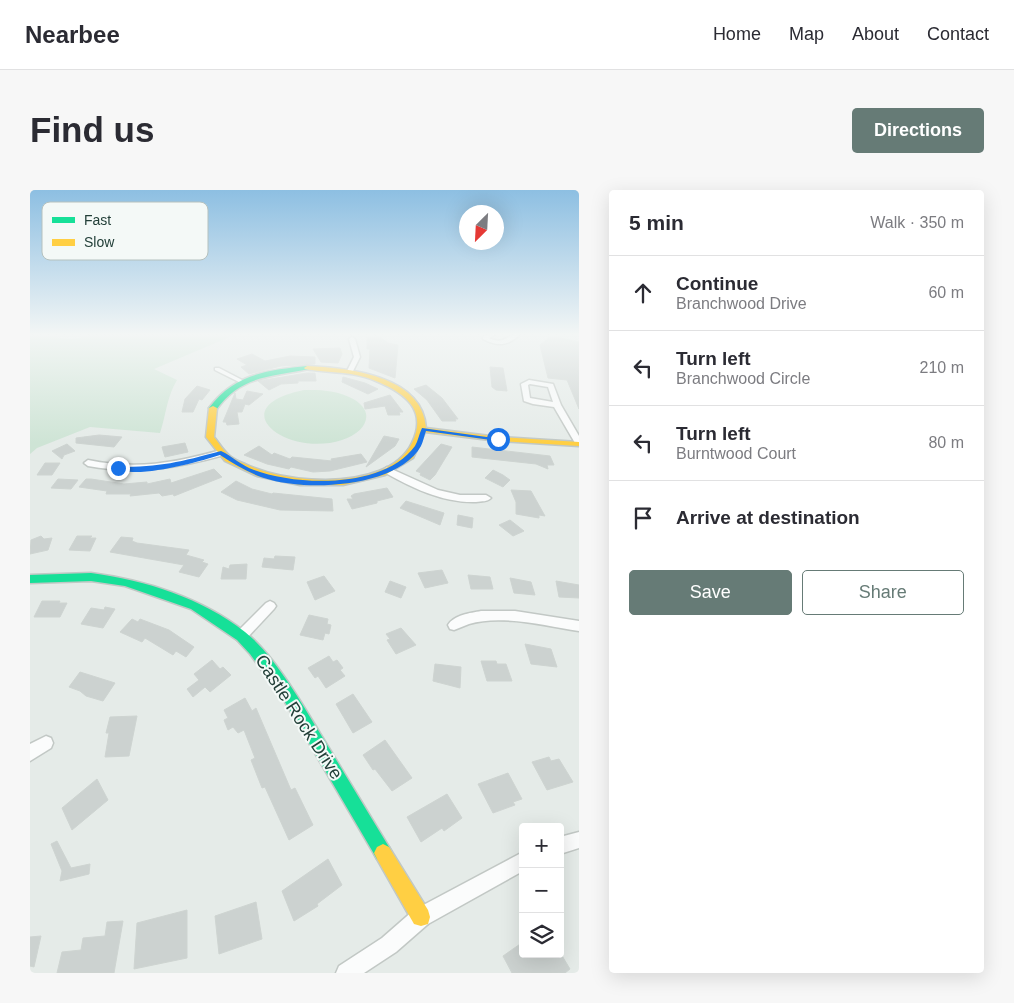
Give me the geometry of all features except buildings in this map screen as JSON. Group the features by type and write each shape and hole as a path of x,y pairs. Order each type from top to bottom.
{"street":[{"path":"218,370 243,382"},
{"path":"289,370 264,374 243,382 217,401 208,416 208,434 221,453 249,471 290,482 334,483 365,478 387,470 414,452 424,430 420,412 403,393 376,378 337,370"},
{"path":"558,405 533,402 527,399 524,384 529,382 550,385 558,405 579,443"},
{"path":"424,430 498,439 579,443"},
{"path":"88,463 129,470 155,469 185,464 221,453"},
{"path":"387,470 418,487 443,496 470,500 486,498"},
{"name":"Castle Rock Drive","path":"30,579 91,577 125,582 195,606 241,636 255,650 290,697 421,917"},
{"path":"241,636 270,606"},
{"path":"454,625 469,618 491,616 579,626"},
{"path":"30,752 46,743"},
{"path":"564,845 579,840"},
{"path":"346,973 389,945 421,917 519,863"}],"green space":[{"path":"30,370 155,370 177,380 169,399 160,433 90,427 37,448 30,454"},
{"path":"304,390 338,393 358,402 364,408 366,414 363,426 358,432 342,440 321,444 301,442 284,437 271,428 265,418 267,408 279,398"}],"traffic: fast":[{"path":"213,408 221,397 242,382 254,377 294,370"},
{"path":"30,579 91,577 125,582 195,606 241,636 255,650 290,697 383,853"}],"traffic: slow":[{"path":"213,408 210,437 228,459 260,474 300,482 343,482 381,474 410,456 422,430 421,418 416,405 402,392 377,379 350,372 329,370"},
{"path":"424,430 498,439 579,444"},
{"path":"383,853 421,917"}],"route":[{"path":"118,468 129,470 155,469 185,464 221,453 232,462 261,476 310,484 334,483 365,478 387,470 401,462 414,452 424,430 498,439"}]}
